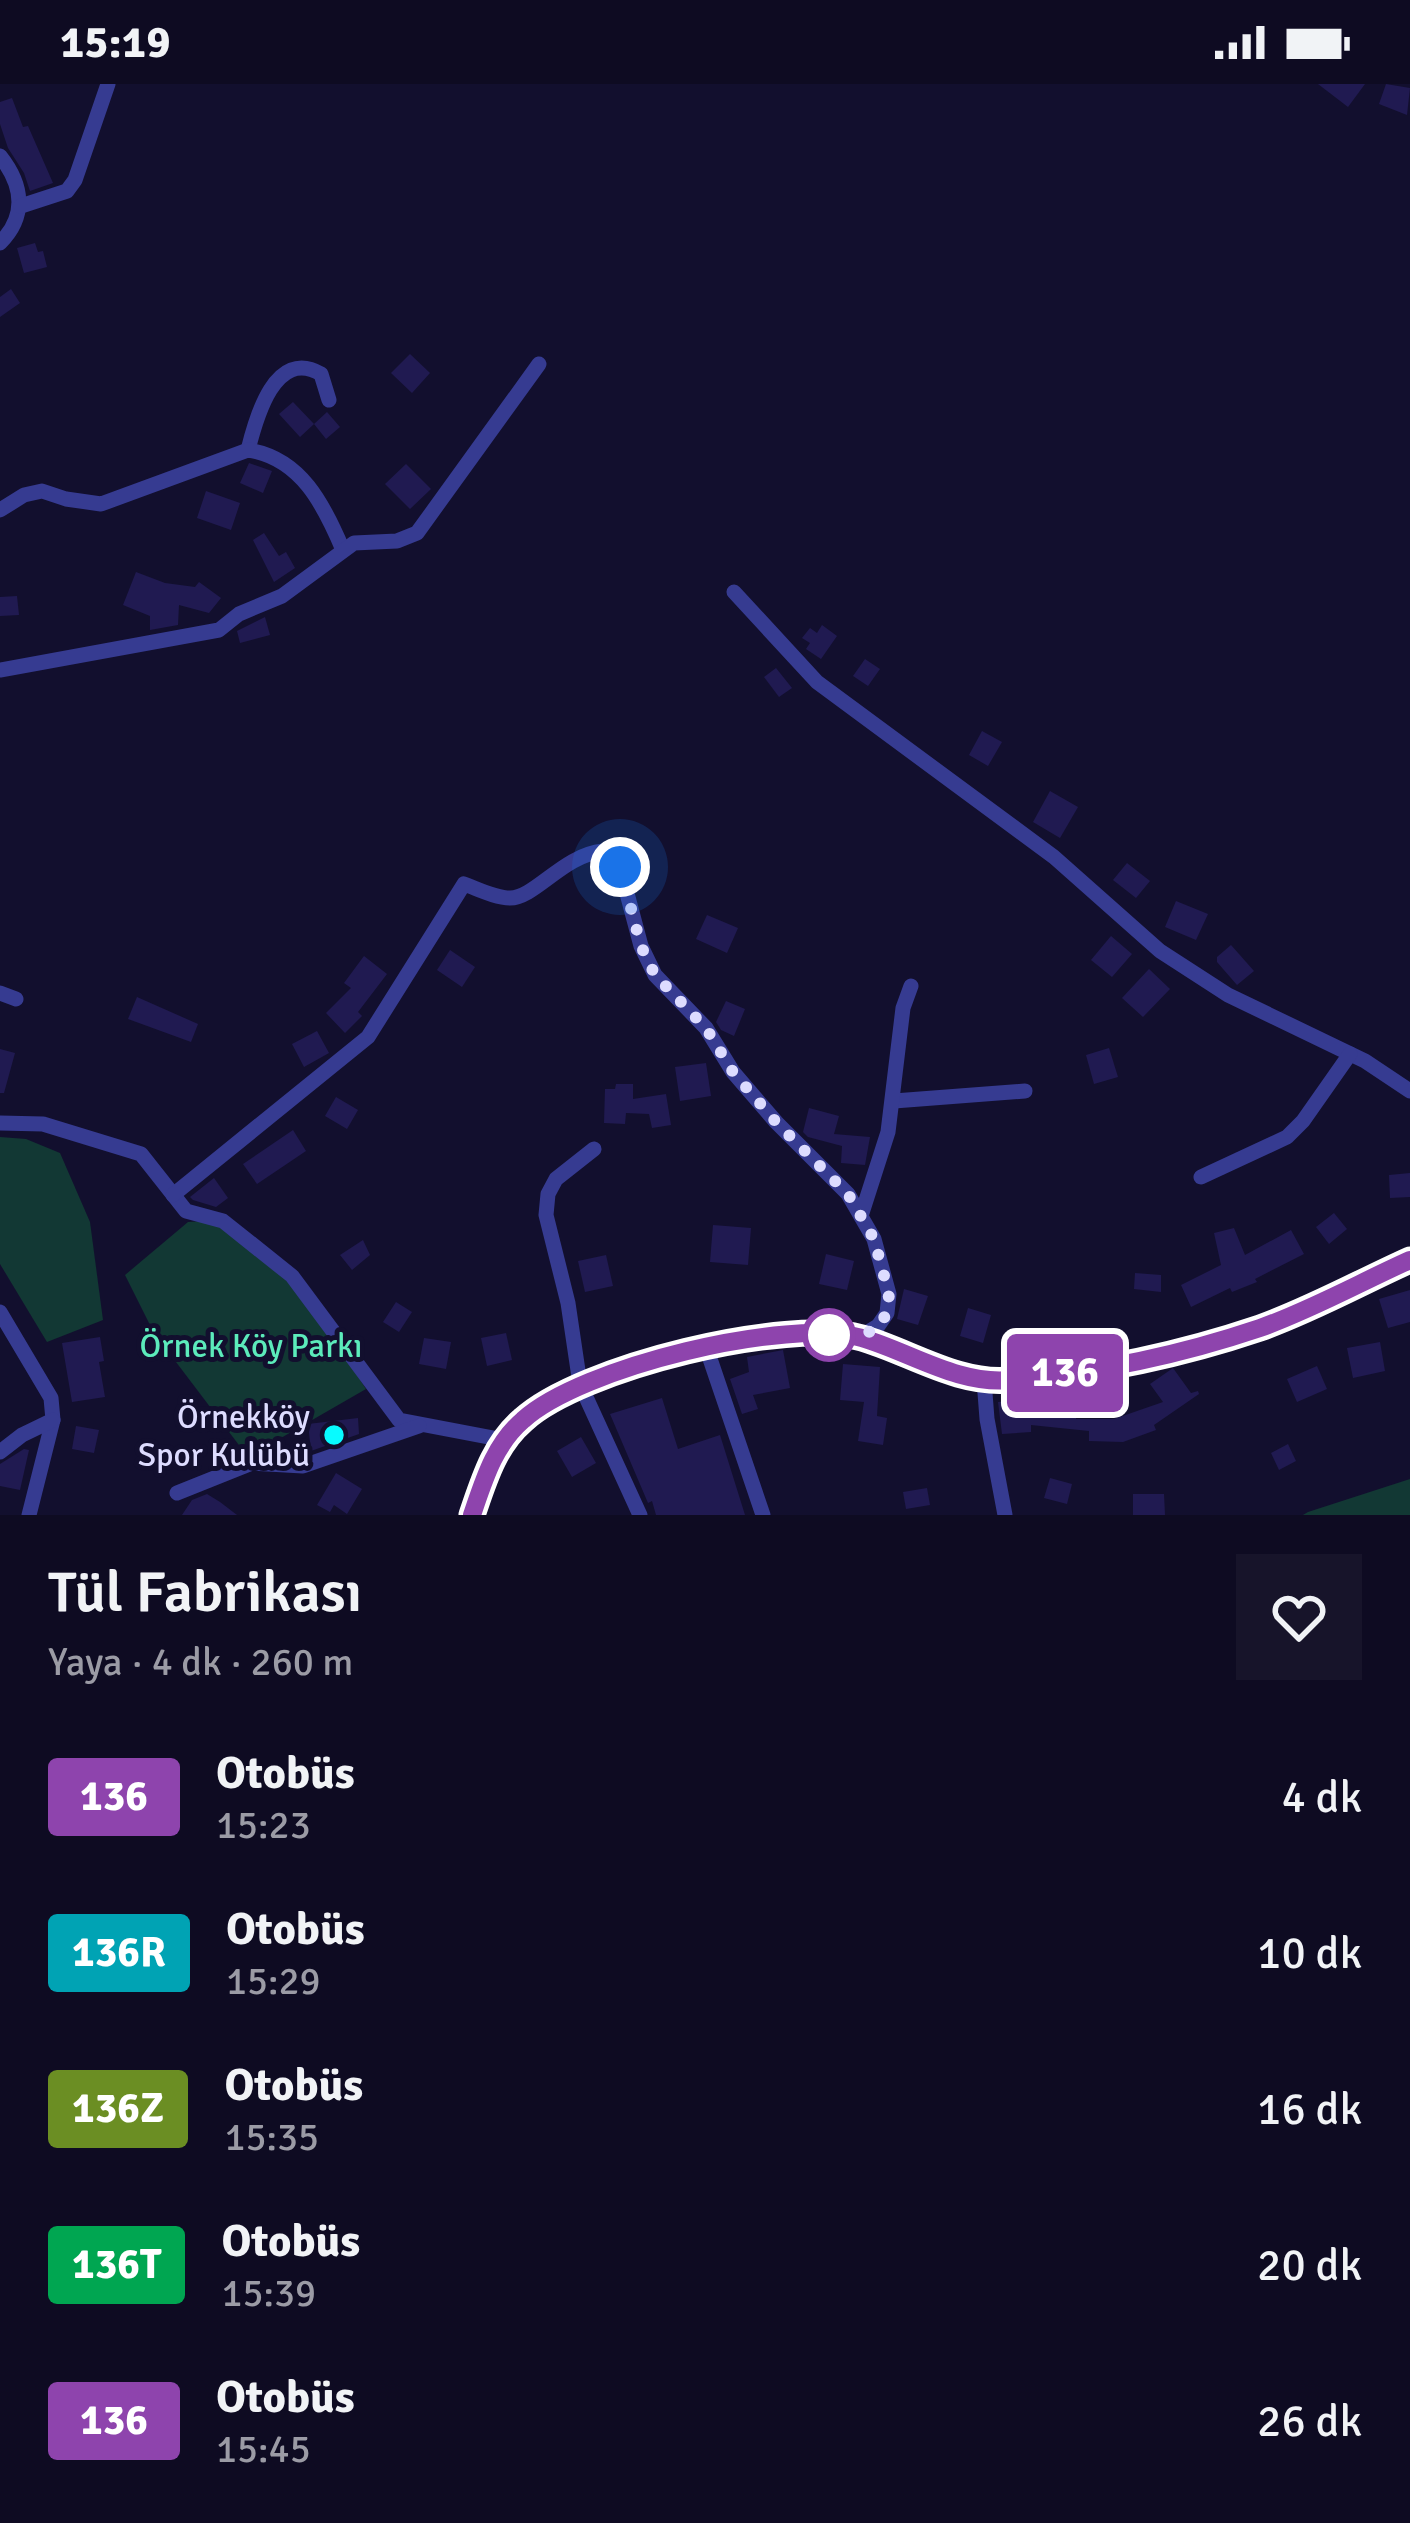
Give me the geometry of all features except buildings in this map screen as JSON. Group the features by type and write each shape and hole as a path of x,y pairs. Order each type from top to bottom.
{"main road":[{"path":"472,1515 493,1457 534,1410 580,1384 634,1363 808,1333 860,1337 914,1360 984,1380 1089,1370 1243,1333 1410,1260"}],"street":[{"path":"21,206 67,191 75,180 108,84"},
{"path":"0,155 11,170 21,206 13,230 0,243"},
{"path":"0,670 219,630 239,614 282,596 354,543 397,541 417,533 539,364"},
{"path":"248,450 268,394 290,371 305,367 321,374 329,400"},
{"path":"0,510 24,495 42,491 66,500 101,504 248,450 269,453 300,476 324,504 344,550"},
{"path":"734,592 818,682 1054,856 1160,951 1228,995 1350,1054 1410,1091"},
{"path":"173,1195 368,1037 464,884 503,898 518,898 580,854 603,851 620,867 641,946 655,975 706,1028 733,1072 776,1122 848,1194 874,1239 889,1294 887,1313 878,1327 860,1337"},
{"path":"861,1216 870,1198 894,1101 903,1008 911,986"},
{"path":"1201,1178 1287,1137 1350,1054"},
{"path":"894,1101 1025,1091"},
{"path":"0,1123 43,1124 141,1154 186,1211 223,1221 292,1276 399,1420 504,1440"},
{"path":"594,1149 556,1179 546,1201 580,1384 640,1515"},
{"path":"0,1313 51,1397 53,1420 29,1515"},
{"path":"706,1347 764,1515"},
{"path":"984,1380 1005,1515"},
{"path":"0,1452 53,1420"},
{"path":"177,1493 252,1463 303,1466 422,1425"}],"green space":[{"path":"0,1137 26,1139 60,1153 90,1222 103,1320 47,1342 0,1264"},
{"name":"Örnek Köy Parkı","path":"205,1221 228,1230 274,1267 317,1318 366,1389 248,1457 154,1333 125,1275 188,1222"},
{"path":"1410,1479 1410,1515 1303,1515 1308,1512"}],"bus line":[{"name":"136","path":"472,1515 493,1457 524,1418 580,1384 634,1363 808,1333 860,1337 914,1360 984,1380 1047,1376 1160,1356 1263,1327 1410,1260"}],"place":[{"name":"Örnekköy Spor Kulübü","path":"334,1435"}],"route":[{"path":"620,867 641,946 655,975 706,1028 733,1072 776,1122 848,1194 874,1239 889,1294 887,1313 878,1327 860,1337 829,1335"}]}
